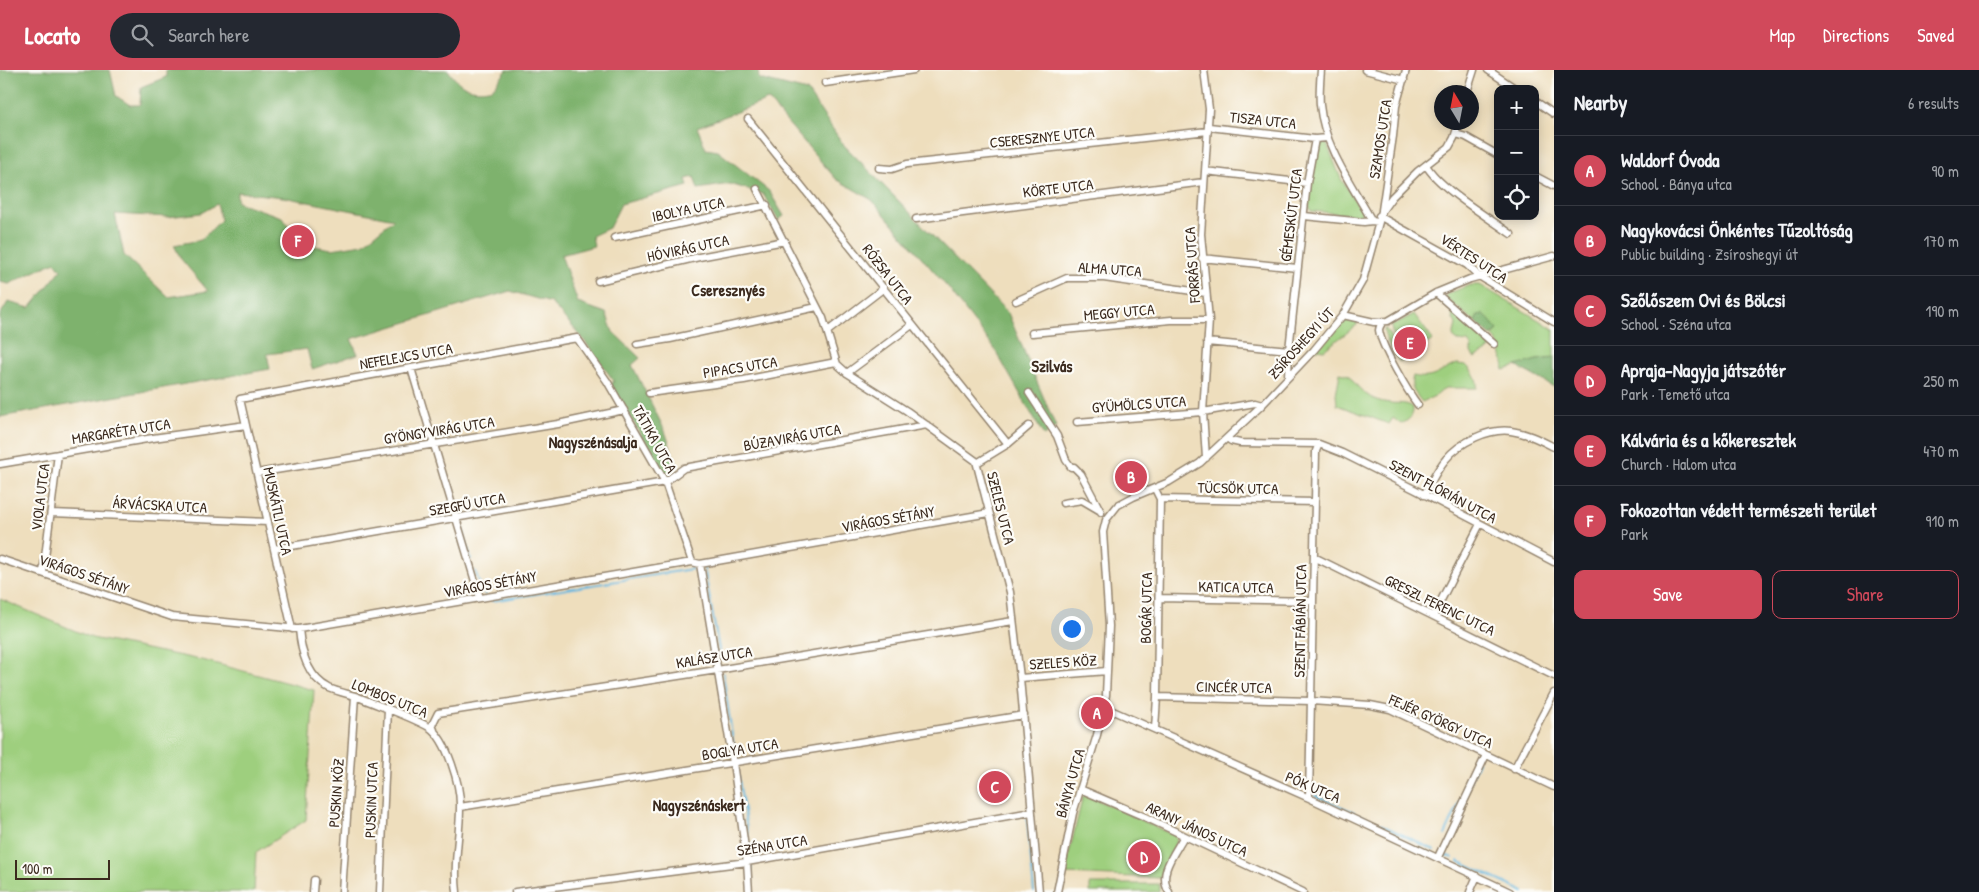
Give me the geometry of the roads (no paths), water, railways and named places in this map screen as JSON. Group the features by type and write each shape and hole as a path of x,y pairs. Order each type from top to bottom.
{"street":[{"path":"825,83 914,70"},
{"name":"FORRÁS UTCA","path":"1204,70 1208,129 1200,234 1209,320 1203,412 1206,458"},
{"path":"1304,216 1364,222 1378,218 1342,167 1328,138 1320,106 1321,70"},
{"path":"1365,70 1404,80"},
{"name":"SZAMOS UTCA","path":"1378,218 1394,136 1396,106 1406,70"},
{"path":"1469,85 1474,70"},
{"path":"1488,70 1510,85"},
{"path":"1539,104 1554,114"},
{"name":"RÓZSA UTCA","path":"748,119 1008,444"},
{"name":"TISZA UTCA","path":"1208,129 1315,138"},
{"name":"CSERESZNYE UTCA","path":"879,168 892,169 908,164 1208,129"},
{"name":"ZSÍROSHEGYI ÚT","path":"1105,521 1125,501 1155,489 1191,470 1206,458 1262,406 1344,315 1365,276 1378,218 1400,188 1426,164 1449,147 1457,130"},
{"path":"1456,134 1466,137 1494,153"},
{"path":"1315,138 1328,138"},
{"name":"GÉMESKÚT UTCA","path":"1288,377 1306,183 1315,138"},
{"path":"1426,164 1432,174 1443,185 1511,234"},
{"path":"1205,171 1306,183"},
{"path":"1539,178 1554,186"},
{"name":"KÖRTE UTCA","path":"916,219 1204,182"},
{"path":"757,189 767,205 828,331 836,362"},
{"name":"IBOLYA UTCA","path":"614,238 767,205"},
{"name":"VÉRTES UTCA","path":"1378,218 1467,264 1479,276 1554,322"},
{"name":"HÓVIRÁG UTCA","path":"598,281 699,257 784,241"},
{"path":"1344,315 1380,323 1392,320 1436,293 1479,276 1554,256"},
{"path":"1202,258 1297,268"},
{"name":"ALMA UTCA","path":"1016,300 1066,278 1104,278 1206,293"},
{"path":"828,331 884,288"},
{"path":"1436,293 1494,344"},
{"path":"637,344 670,339 817,307"},
{"name":"MEGGY UTCA","path":"1032,333 1171,320 1209,320"},
{"path":"1380,323 1379,330 1383,342 1408,392 1418,405"},
{"path":"847,373 912,326"},
{"name":"NEFELEJCS UTCA","path":"240,399 577,338"},
{"name":"TÁTIKA UTCA","path":"577,338 624,410 665,482 692,562"},
{"path":"1207,342 1289,350"},
{"name":"SZELES UTCA","path":"836,362 847,373 927,425 977,462 1009,588 1024,715 1039,892"},
{"name":"PIPACS UTCA","path":"649,393 744,380 836,362"},
{"path":"411,368 480,598"},
{"path":"1029,393 1056,436 1066,460 1071,467 1074,467 1081,474 1105,521"},
{"name":"MUSKÁTLI UTCA","path":"240,399 292,629"},
{"name":"GYÜMÖLCS UTCA","path":"1077,422 1203,412 1255,403 1262,406"},
{"name":"GYÖNGYVIRÁG UTCA","path":"257,473 558,424 624,410"},
{"name":"BÚZAVIRÁG UTCA","path":"665,482 684,468 927,425"},
{"name":"MARGARÉTA UTCA","path":"0,464 246,426"},
{"path":"977,462 1008,444 1028,426"},
{"path":"1424,495 1447,457 1473,439 1509,430 1538,438 1554,447"},
{"path":"1228,438 1231,441 1240,443 1319,444"},
{"name":"SZENT FLÓRIÁN UTCA","path":"1319,444 1342,453 1554,562"},
{"name":"SZENT FÁBIÁN UTCA","path":"1309,798 1316,451 1319,444"},
{"name":"VIOLA UTCA","path":"43,573 58,454"},
{"name":"SZEGFŰ UTCA","path":"274,550 456,520 665,482"},
{"name":"BOGÁR UTCA","path":"1154,729 1157,698 1160,499 1155,489"},
{"name":"TÜCSÖK UTCA","path":"1160,499 1315,502"},
{"path":"1063,503 1082,500 1101,512"},
{"name":"ÁRVÁCSKA UTCA","path":"52,512 268,522"},
{"name":"VIRÁGOS SÉTÁNY","path":"0,559 172,617 299,630 692,562 700,564 989,513"},
{"name":"BÁNYA UTCA","path":"1057,892 1071,821 1104,707 1108,671 1109,626 1103,532 1105,521"},
{"path":"1433,616 1480,524"},
{"name":"GRESZL FERENC UTCA","path":"1314,557 1554,676"},
{"path":"700,564 733,763 747,862 749,892"},
{"name":"KATICA UTCA","path":"1158,598 1313,601"},
{"name":"KALÁSZ UTCA","path":"434,730 432,725 438,713 717,670 1013,621"},
{"name":"LOMBOS UTCA","path":"299,630 303,654 311,672 319,681 329,688 388,709 434,730 446,751 453,769 460,807 456,851 458,892"},
{"name":"SZELES KÖZ","path":"1020,678 1108,671"},
{"path":"1514,769 1554,693"},
{"name":"PUSKIN KÖZ","path":"342,892 355,696"},
{"name":"CINCÉR UTCA","path":"1157,698 1311,701"},
{"name":"FEJÉR GYÖRGY UTCA","path":"1311,701 1370,705 1390,709 1554,787"},
{"name":"PÓK UTCA","path":"1104,707 1309,798 1510,892"},
{"name":"PUSKIN UTCA","path":"380,892 388,709"},
{"name":"BOGLYA UTCA","path":"460,807 1024,715"},
{"path":"1438,857 1486,755"},
{"name":"ARANY JÁNOS UTCA","path":"1080,789 1303,892"},
{"name":"SZÉNA UTCA","path":"516,892 747,862 1031,812"},
{"path":"1169,892 1164,885 1164,874 1184,836"},
{"path":"1470,892 1477,876"},
{"path":"314,880 314,892"}],"waterway":[{"path":"462,525 471,559"},
{"path":"704,567 720,655"},
{"path":"492,601 692,569"},
{"path":"475,571 486,595"},
{"path":"723,673 734,749"},
{"path":"1445,835 1478,762"},
{"path":"737,768 750,848"},
{"path":"1314,795 1354,812"},
{"path":"1359,815 1374,821"},
{"path":"1027,819 1034,892"},
{"path":"1378,823 1434,850"},
{"path":"1445,855 1453,858"},
{"path":"1458,861 1524,892"},
{"path":"751,865 753,892"}],"place":[{"name":"Fokozottan védett természeti terület","path":"298,241"},
{"name":"Kálvária és a kőkeresztek","path":"1410,343"},
{"name":"Nagykovácsi Önkéntes Tűzoltóság","path":"1131,477"},
{"name":"Waldorf Óvoda","path":"1097,713"},
{"name":"Szőlőszem Ovi és Bölcsi","path":"995,787"},
{"name":"Apraja-Nagyja játszótér","path":"1144,857"}],"district":[{"name":"Cseresznyés","path":"728,290"},
{"name":"Szilvás","path":"1052,366"},
{"name":"Nagyszénásalja","path":"593,442"},
{"name":"Nagyszénáskert","path":"699,805"}]}
